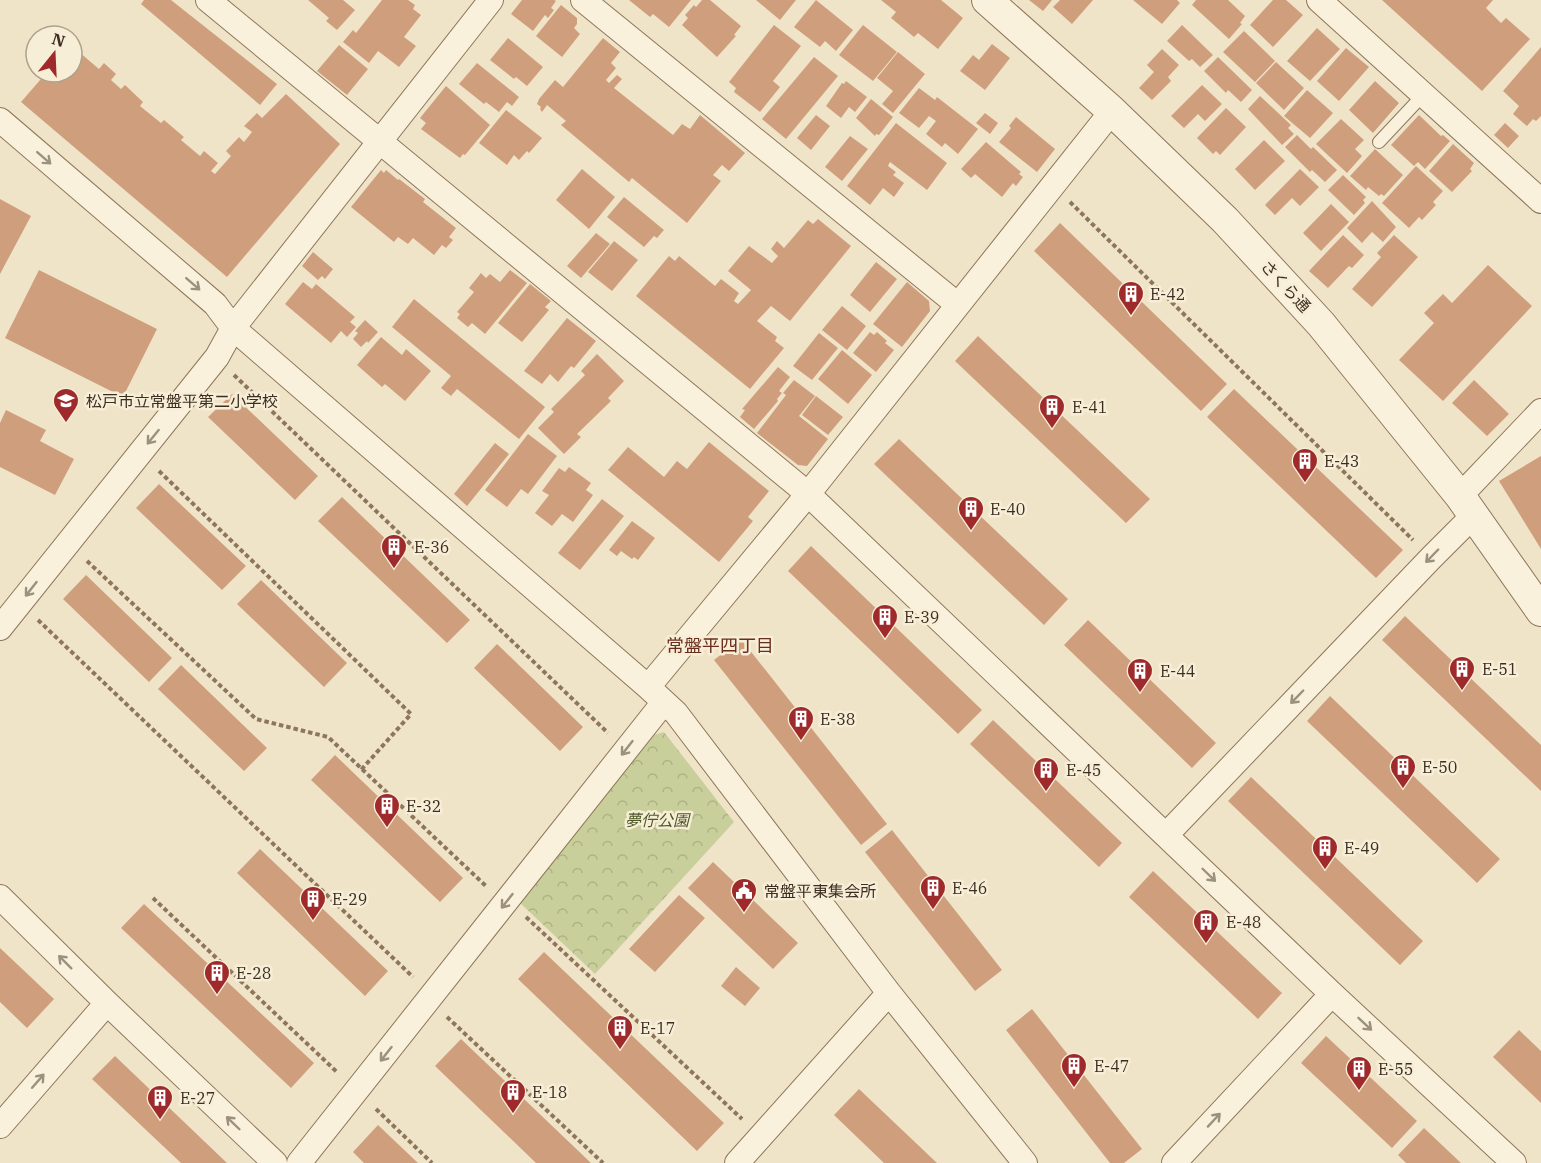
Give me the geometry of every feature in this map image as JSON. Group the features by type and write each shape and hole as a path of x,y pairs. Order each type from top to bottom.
{"street":[{"path":"208,0 808,494 1167,834 1332,994 1514,1163"},
{"path":"0,628 217,357 233,328 491,0"},
{"path":"583,0 958,304"},
{"path":"1319,0 1541,201"},
{"name":"さくら通","path":"995,2 1113,111 1225,220 1321,324 1467,506 1541,611"},
{"path":"298,1163 626,750 656,695 808,494 1113,111"},
{"path":"0,120 215,304 233,328 676,713 889,993 1025,1163"},
{"path":"1167,834 1431,558 1467,506 1541,411"},
{"path":"0,897 275,1163"},
{"path":"737,1163 889,993"},
{"path":"1174,1163 1332,994"},
{"path":"0,1125 107,1003"}],"lane":[{"path":"1379,142 1424,94"}],"path":[{"path":"1053,185 1431,558"},
{"path":"217,357 626,750"},
{"path":"153,465 411,714 362,770"},
{"path":"68,542 256,718 328,737 761,1137"},
{"path":"33,615 603,1163"},
{"path":"153,898 432,1163"}],"green space":[{"name":"夢佇公園","path":"664,732 734,822 595,974 518,901 650,736"}],"building":[{"path":"144,0 171,0 277,84 260,105 141,4"},
{"path":"308,0 343,0 355,10 337,30 326,21 329,18"},
{"path":"382,0 408,0 415,5 413,9 421,15 404,37 416,46 399,67 378,51 369,63 343,42 353,30 356,33"},
{"path":"522,0 556,1 551,8 554,10 548,18 545,15 533,31 511,14"},
{"path":"629,0 691,0 669,27 653,14 650,17"},
{"path":"702,0 710,0 741,26 734,35 736,36 717,57 682,25 688,18 685,15"},
{"path":"756,0 796,0 780,20"},
{"path":"816,0 853,30 836,51 825,41 820,47 794,27"},
{"path":"881,0 941,0 963,18 938,49 918,33 914,37 891,18 896,12"},
{"path":"1029,0 1052,0 1043,11"},
{"path":"1060,0 1093,0 1072,24 1053,7"},
{"path":"1133,0 1177,0 1180,3 1162,24"},
{"path":"1196,0 1228,0 1245,16 1240,23 1242,24 1229,39 1192,5"},
{"path":"1273,0 1286,0 1303,15 1273,47 1250,25"},
{"path":"1382,0 1493,0 1486,8 1501,23 1506,18 1530,39 1482,91"},
{"path":"561,5 577,18 574,28 580,34 562,57 536,36"},
{"path":"774,25 801,46 773,81 780,87 760,112 734,92 736,88 729,82"},
{"path":"863,25 897,52 873,81 839,55"},
{"path":"1182,25 1213,55 1200,67 1192,59 1189,61 1167,41"},
{"path":"1317,28 1340,49 1310,81 1287,61"},
{"path":"1244,31 1275,61 1255,82 1223,52"},
{"path":"508,38 543,67 527,86 490,60"},
{"path":"603,38 620,52 611,63 616,68 606,80 609,83 617,75 622,79 614,88 673,135 682,124 690,129 700,115 745,153 729,171 722,165 713,175 721,181 687,223 632,178 629,182 561,125 566,121 547,105 542,112 541,107 537,104 555,80 563,87"},
{"path":"992,44 1010,58 985,90 960,71 973,55 979,60"},
{"path":"339,45 368,69 347,95 317,71"},
{"path":"1541,47 1541,116 1536,121 1533,119 1527,126 1513,114 1519,106 1503,91"},
{"path":"1346,48 1369,67 1339,101 1317,81"},
{"path":"1162,49 1179,65 1168,77 1171,81 1152,100 1139,88 1154,72 1147,65"},
{"path":"898,52 925,74 893,113 882,104 893,91 877,78"},
{"path":"84,56 99,69 104,63 116,74 111,80 121,89 125,85 143,102 140,106 161,123 164,120 184,137 181,140 200,156 204,151 218,163 211,171 215,174 231,156 226,151 239,137 244,142 252,132 244,126 257,113 262,118 286,94 340,144 227,277 21,102 37,84 84,84"},
{"path":"814,57 838,76 786,139 762,119"},
{"path":"1218,57 1252,90 1241,102 1228,90 1226,93 1204,71"},
{"path":"1276,62 1304,88 1284,110 1256,83"},
{"path":"477,63 519,97 512,106 507,102 499,112 486,102 484,104 459,84"},
{"path":"846,81 867,97 855,112 849,107 841,118 826,106 842,83"},
{"path":"1375,81 1399,103 1373,133 1349,110"},
{"path":"1202,85 1222,104 1205,121 1198,114 1184,128 1171,116"},
{"path":"446,86 490,125 460,158 421,129 426,123 420,118"},
{"path":"919,88 935,100 937,97 978,129 958,154 945,143 942,147 926,134 936,121 929,116 919,128 899,113"},
{"path":"1307,90 1333,113 1310,138 1284,116"},
{"path":"1260,96 1291,125 1288,128 1294,134 1282,145 1248,109"},
{"path":"871,99 893,117 879,135 875,136 856,118"},
{"path":"1226,108 1246,127 1220,155 1216,151 1213,154 1197,138"},
{"path":"506,110 542,138 529,153 527,151 519,160 514,155 507,165 479,143"},
{"path":"985,113 998,123 990,134 976,123"},
{"path":"816,115 830,126 811,150 797,138"},
{"path":"1419,115 1441,136 1443,135 1450,141 1425,169 1418,162 1414,166 1391,145"},
{"path":"1016,117 1055,149 1037,172 999,142 1011,128 1009,126"},
{"path":"1341,119 1364,140 1355,149 1362,156 1347,173 1316,144"},
{"path":"896,123 947,163 927,190 890,162 888,166 896,172 893,175 904,183 894,197 883,188 870,205 847,186"},
{"path":"1505,123 1519,136 1508,148 1494,135"},
{"path":"1297,135 1337,170 1325,182 1312,170 1310,172 1285,147"},
{"path":"850,136 868,149 842,181 825,167"},
{"path":"1264,140 1285,161 1255,190 1235,169"},
{"path":"986,142 1021,172 1019,174 1023,177 1016,186 1013,183 1002,197 975,174 971,178 961,169"},
{"path":"1453,144 1474,163 1470,169 1472,171 1452,192 1429,171"},
{"path":"1375,149 1403,175 1384,196 1381,194 1379,196 1368,187 1366,190 1350,176"},
{"path":"1416,166 1443,191 1433,202 1436,205 1422,220 1419,217 1409,228 1382,203"},
{"path":"582,169 615,197 589,229 556,200"},
{"path":"1300,169 1319,187 1300,206 1292,198 1275,215 1265,205"},
{"path":"381,170 384,173 386,170 425,199 423,202 456,228 449,237 453,240 446,248 442,245 434,255 413,238 408,244 398,237 394,242 351,207"},
{"path":"1343,175 1366,197 1363,200 1365,203 1354,215 1328,190"},
{"path":"624,197 664,230 657,238 654,236 644,247 607,217"},
{"path":"0,199 31,216 0,274"},
{"path":"1372,201 1396,227 1383,242 1372,232 1362,243 1347,228"},
{"path":"1331,204 1349,222 1321,251 1303,233"},
{"path":"818,219 851,246 790,321 771,306 757,321 777,337 775,341 784,348 750,389 636,296 669,256 675,261 679,256 715,286 721,279 739,293 734,301 738,304 751,290 728,271 749,246 772,263 778,256 771,249 777,241 784,248 808,220 813,224"},
{"name":"E-42","path":"1060,223 1227,384 1201,411 1034,251"},
{"path":"596,233 610,244 581,278 567,266"},
{"path":"1343,235 1364,255 1352,268 1349,266 1328,288 1309,271"},
{"path":"1394,235 1418,257 1372,307 1352,289 1381,257 1377,253"},
{"path":"614,241 638,260 612,291 588,272"},
{"path":"313,252 333,269 325,279 322,276 318,280 302,266"},
{"path":"876,262 897,279 870,312 850,295"},
{"path":"1488,265 1532,306 1443,401 1399,360 1434,323 1424,313 1443,294 1452,303"},
{"path":"39,270 157,329 123,397 5,338"},
{"path":"510,270 527,283 485,334 472,323 468,327 457,318 460,314 457,312 474,292 469,288 481,273 486,278 490,274 500,282"},
{"path":"303,282 312,289 316,284 355,317 350,322 356,327 347,337 341,331 331,343 285,304"},
{"path":"907,282 929,301 930,311 902,347 873,324"},
{"path":"530,284 551,301 545,307 549,310 522,342 498,323"},
{"path":"414,299 545,407 519,439 457,389 451,396 441,388 451,376 392,327"},
{"path":"842,306 866,326 847,350 822,330"},
{"path":"567,318 596,341 574,368 571,366 558,382 550,374 542,384 524,371"},
{"path":"365,320 378,332 361,347 353,339 358,333 355,331"},
{"path":"870,332 874,335 877,332 894,350 876,372 853,353"},
{"path":"819,333 838,348 812,380 793,366"},
{"name":"E-41","path":"978,336 1150,499 1126,523 955,361"},
{"path":"381,337 402,355 406,349 431,371 405,401 385,384 382,387 357,365"},
{"path":"842,350 872,375 848,404 818,379"},
{"path":"597,354 624,381 608,398 611,401 577,434 581,437 564,454 538,428 554,412 551,409 585,375 581,371"},
{"path":"778,367 790,377 779,391 782,393 778,401 754,429 740,417 745,410 742,409"},
{"path":"794,380 815,396 799,416 828,439 807,466 798,465 757,433 786,395 783,393"},
{"path":"1474,380 1509,414 1487,436 1452,403"},
{"name":"E-43","path":"1234,389 1403,550 1376,578 1207,417"},
{"path":"232,394 318,476 295,500 208,417"},
{"path":"816,396 843,417 828,435 802,415"},
{"path":"6,410 46,430 40,441 74,459 55,495 0,467 0,423"},
{"path":"528,434 557,456 528,494 521,489 507,507 485,490"},
{"name":"E-40","path":"899,439 1068,599 1044,625 874,464"},
{"path":"709,442 769,491 748,517 753,521 719,562 608,470 628,447 664,477 677,461 687,469"},
{"path":"495,443 509,454 467,506 454,494"},
{"path":"1541,456 1541,549 1499,481"},
{"path":"569,467 591,483 586,490 593,495 573,522 562,514 552,526 535,513 549,495 542,491 559,468 565,472"},
{"path":"159,484 246,566 222,590 136,508"},
{"name":"E-36","path":"342,497 470,620 447,643 318,521"},
{"path":"602,499 624,516 580,570 558,553"},
{"path":"632,521 655,538 638,560 634,557 632,559 621,551 617,556 609,550"},
{"name":"E-39","path":"811,546 982,710 958,734 788,571"},
{"path":"86,575 172,658 149,682 63,599"},
{"path":"261,580 347,663 324,687 237,604"},
{"name":"E-51","path":"1405,616 1541,745 1541,791 1382,640"},
{"name":"E-44","path":"1088,620 1216,743 1192,768 1064,645"},
{"name":"E-38","path":"741,639 887,824 861,845 714,660"},
{"path":"497,644 583,727 560,751 474,668"},
{"path":"181,665 267,748 244,771 158,689"},
{"name":"E-50","path":"1330,696 1500,859 1477,883 1307,721"},
{"name":"E-45","path":"993,720 1122,843 1099,867 970,744"},
{"name":"E-32","path":"335,755 463,878 440,902 311,780"},
{"name":"E-49","path":"1251,777 1423,941 1400,965 1228,801"},
{"name":"E-46","path":"892,830 1002,970 975,991 865,852"},
{"name":"E-29","path":"260,849 388,971 365,996 237,873"},
{"path":"713,862 798,943 773,969 688,888"},
{"name":"E-48","path":"1153,871 1282,993 1258,1019 1129,897"},
{"path":"679,895 705,918 655,972 629,949"},
{"name":"E-28","path":"144,904 314,1063 291,1088 121,928"},
{"path":"0,948 54,999 27,1028 0,1002"},
{"name":"E-17","path":"544,952 724,1123 697,1151 518,979"},
{"path":"736,967 760,988 745,1006 721,986"},
{"name":"E-47","path":"1032,1009 1142,1149 1124,1163 1110,1163 1006,1030"},
{"path":"1519,1030 1541,1051 1541,1103 1493,1057"},
{"name":"E-55","path":"1326,1036 1417,1121 1392,1148 1301,1063"},
{"name":"E-18","path":"461,1039 591,1163 536,1163 435,1066"},
{"name":"E-27","path":"115,1056 227,1163 181,1163 92,1079"},
{"path":"859,1089 937,1163 884,1163 834,1115"},
{"path":"378,1125 418,1163 364,1163 353,1152"},
{"path":"1424,1128 1461,1163 1406,1163 1398,1155"}],"place":[{"name":"E-42","path":"1131,317"},
{"name":"松戸市立常盤平第二小学校","path":"66,424"},
{"name":"E-41","path":"1052,430"},
{"name":"E-43","path":"1305,484"},
{"name":"E-40","path":"971,532"},
{"name":"E-36","path":"394,570"},
{"name":"E-39","path":"885,640"},
{"name":"E-51","path":"1462,692"},
{"name":"E-44","path":"1140,694"},
{"name":"E-38","path":"801,742"},
{"name":"E-50","path":"1403,790"},
{"name":"E-45","path":"1046,793"},
{"name":"E-32","path":"387,829"},
{"name":"E-49","path":"1325,871"},
{"name":"E-46","path":"933,911"},
{"name":"常盤平東集会所","path":"744,914"},
{"name":"E-29","path":"313,922"},
{"name":"E-48","path":"1206,945"},
{"name":"E-28","path":"217,996"},
{"name":"E-17","path":"620,1051"},
{"name":"E-47","path":"1074,1089"},
{"name":"E-55","path":"1359,1092"},
{"name":"E-18","path":"513,1115"},
{"name":"E-27","path":"160,1121"}],"district":[{"name":"常盤平四丁目","path":"720,646"}]}
